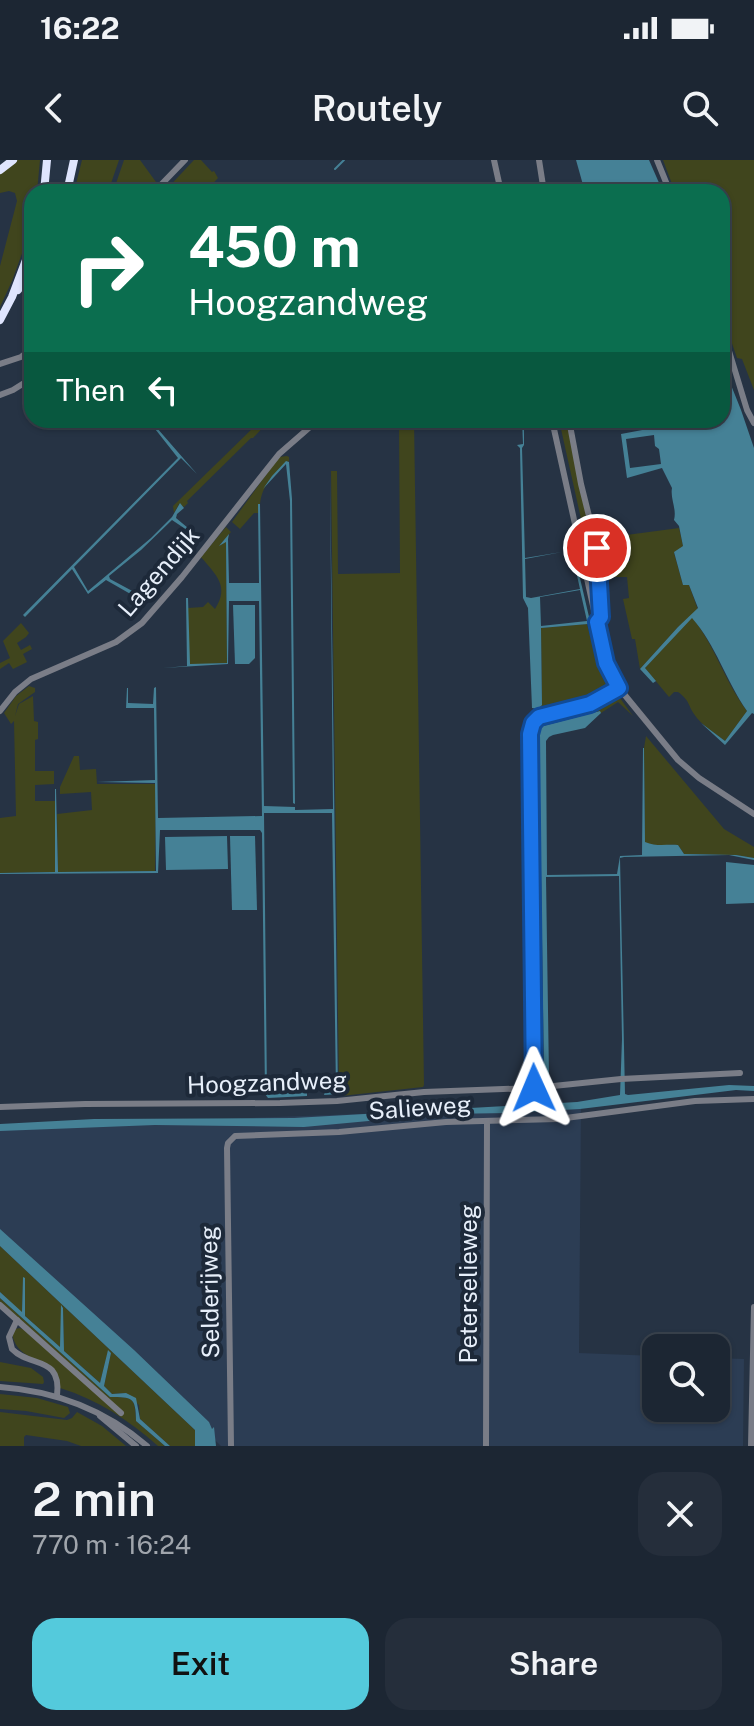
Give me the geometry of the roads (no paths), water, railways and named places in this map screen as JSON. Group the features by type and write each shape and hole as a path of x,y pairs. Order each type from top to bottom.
{"highway":[{"path":"0,170 13,160"},
{"path":"45,184 47,160"},
{"path":"69,184 74,160"},
{"path":"0,320 24,265"},
{"path":"12,297 24,281"}],"street":[{"path":"162,184 185,160"},
{"path":"494,160 499,184"},
{"path":"539,160 543,184"},
{"path":"657,160 667,184"},
{"path":"730,354 754,423"},
{"path":"0,364 24,355"},
{"path":"0,395 24,383"},
{"name":"Lagendijk","path":"0,711 17,690 35,677 116,642 142,623 279,454 309,428"},
{"path":"554,428 606,663 619,688 685,767 751,816"},
{"path":"570,428 597,548 601,617 597,622"},
{"path":"534,1088 531,729 539,717 590,704 619,688"},
{"name":"Hoogzandweg","path":"0,1107 337,1101 424,1092 534,1088 623,1079 740,1073"},
{"name":"Salieweg","path":"231,1139 235,1136 339,1132 446,1122 558,1119 695,1101 754,1099"},
{"name":"Peterselieweg","path":"486,1446 487,1122"},
{"name":"Selderijweg","path":"231,1139 227,1148 231,1446"},
{"path":"0,1305 121,1413"},
{"path":"751,1446 754,1307"},
{"path":"17,1320 9,1337 12,1349 22,1357 38,1361 54,1373 58,1383 57,1396"},
{"path":"0,1387 57,1396 103,1414 147,1446"},
{"path":"94,1411 136,1446"}],"waterway":[{"path":"335,169 344,160"}]}
